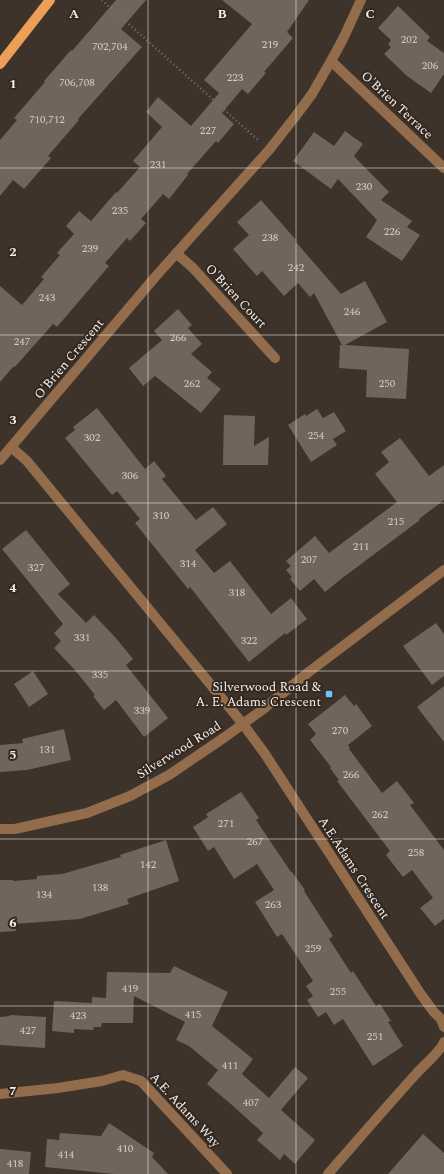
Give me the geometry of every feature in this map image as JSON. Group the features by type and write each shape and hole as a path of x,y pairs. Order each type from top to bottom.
{"main road":[{"path":"0,64 50,0"}],"street":[{"name":"O'Brien Crescent","path":"0,460 176,253 269,150 295,117 312,94 331,61 361,0"},
{"name":"O'Brien Terrace","path":"331,61 444,168"},
{"name":"O'Brien Court","path":"176,253 193,268 276,358"},
{"path":"11,447 27,461 243,724"},
{"name":"Silverwood Road","path":"0,830 87,813 130,796 169,775 262,710 310,671 444,570"},
{"name":"A.E.Adams Crescent","path":"243,724 265,754 420,993 432,1011 441,1019 444,1026"},
{"path":"328,1174 415,1075 437,1053 444,1042"},
{"name":"A.E. Adams Way","path":"0,1094 58,1088 102,1081 123,1075 140,1081 227,1174"}],"path":[{"path":"102,0 254,137"}],"building":[{"path":"116,0 146,0 121,29 142,47 78,119 79,120 48,156 51,158 24,189 13,180 0,196 0,140 17,120 14,118 45,82 44,81"},
{"path":"222,0 309,0 287,32 293,38 264,72 266,73 248,94 242,89 222,113 234,124 218,143 216,141 187,174 188,175 169,199 163,194 141,219 146,223 130,241 127,238 105,263 109,266 57,327 53,324 0,382 0,286 22,305 44,279 41,277 60,255 57,253 74,234 66,226 79,211 91,221 140,167 133,161 162,127 146,112 158,97 191,126 219,93 204,80 252,24"},
{"path":"398,6 430,37 427,41 444,53 444,74 431,93 407,76 384,54 391,47 388,44 391,40 378,28"},
{"path":"345,131 363,144 354,156 389,192 381,200 412,221 407,227 420,235 402,261 366,237 377,220 338,179 331,189 293,161 314,132 334,146"},
{"path":"261,200 341,294 365,281 387,322 345,345 409,349 406,399 366,397 367,370 339,368 340,345 342,345 314,293 310,297 298,283 284,296 262,271 257,276 233,249 249,235 237,222"},
{"path":"178,309 192,325 188,328 202,344 191,354 212,372 207,378 221,389 201,413 155,376 143,386 129,368 162,340 154,331"},
{"path":"97,408 145,469 154,461 166,476 162,479 196,520 213,507 227,524 195,550 214,573 230,561 271,614 291,598 307,619 286,635 285,633 249,662 190,587 188,589 135,523 140,519 117,491 112,495 65,438 75,430 73,427"},
{"path":"317,409 323,418 334,412 346,431 333,439 337,445 311,462 288,425 305,414 306,416"},
{"path":"224,415 255,416 254,446 269,437 268,465 223,465"},
{"path":"400,438 429,476 444,465 444,500 325,592 314,579 300,591 290,579 292,577 286,570 291,566 286,561 315,536 329,553 397,502 375,474 389,462 381,452"},
{"path":"26,530 70,584 58,594 86,623 94,615 115,637 133,659 126,665 168,718 144,737 116,700 104,710 93,696 95,695 74,669 54,648 61,641 54,633 63,624 2,549"},
{"path":"436,623 444,634 444,676 432,685 403,646"},
{"path":"33,671 48,694 29,707 14,684"},
{"path":"444,686 444,742 417,707"},
{"path":"345,695 354,706 356,704 372,726 348,745 350,748 349,749 382,793 397,781 414,803 410,805 444,850 444,919 435,926 420,908 433,898 412,870 403,877 386,855 390,851 337,781 339,780 330,768 331,767 310,740 316,734 308,724"},
{"path":"64,729 71,760 27,770 0,772 0,745 23,743 22,739"},
{"path":"241,792 259,818 256,820 305,890 304,891 333,936 329,939 351,973 353,971 376,1006 380,1004 391,1021 388,1022 403,1046 373,1066 343,1019 334,1025 326,1012 318,1017 307,1000 313,996 306,986 313,981 282,934 277,937 255,902 274,890 257,864 234,879 214,847 208,851 193,827 208,817 206,814"},
{"path":"166,840 179,881 127,899 129,904 80,919 15,924 16,931 0,932 0,880 13,881 37,879 37,876 62,874 121,857 120,855"},
{"path":"174,966 228,992 212,1026 253,1059 242,1074 269,1098 295,1067 308,1078 281,1110 315,1140 295,1164 284,1154 280,1160 257,1140 263,1133 207,1084 218,1070 189,1046 176,1040 185,1022 134,996 133,1023 102,1023 101,1027 94,1027 93,1030 74,1029 74,1033 52,1031 54,1001 92,1003 92,997 106,998 107,972 170,973"},
{"path":"10,1015 46,1017 45,1048 0,1045 0,1017"},
{"path":"109,1123 154,1153 152,1157 168,1174 114,1174 45,1167 47,1139 59,1140 60,1133 101,1136"},
{"path":"423,1134 444,1153 444,1174 388,1174"},
{"path":"0,1149 31,1152 29,1174 0,1174"}],"place":[{"name":"Silverwood Road & A. E. Adams Crescent","path":"329,694"}]}
